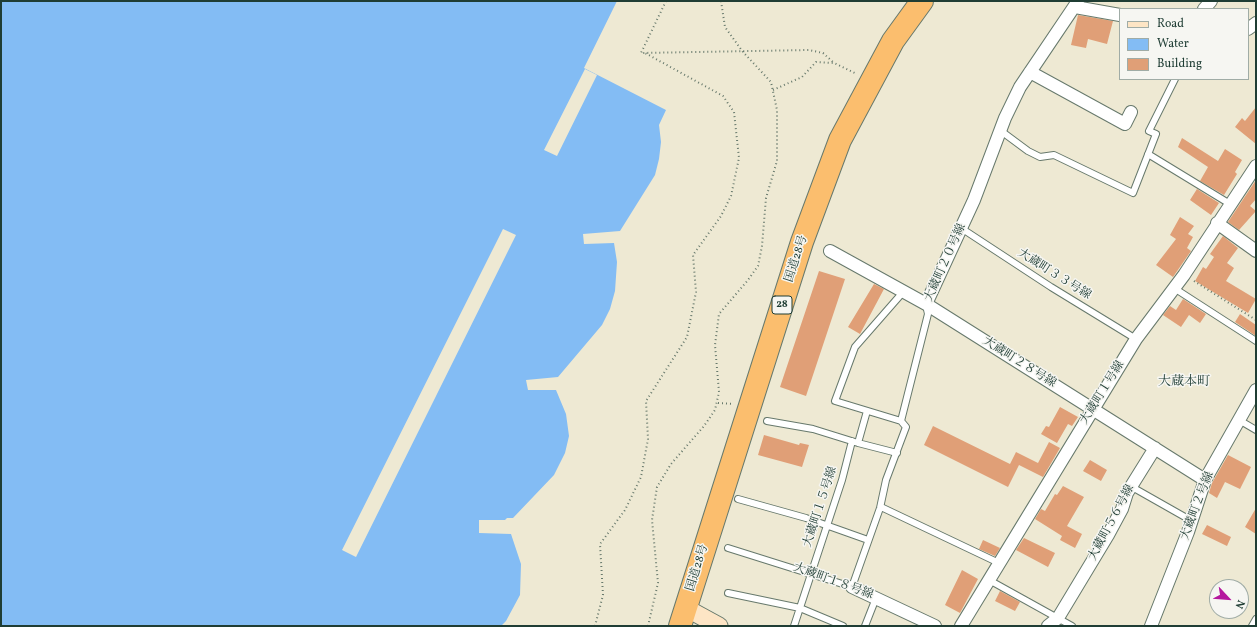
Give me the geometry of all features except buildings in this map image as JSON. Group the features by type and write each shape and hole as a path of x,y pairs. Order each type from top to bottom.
{"highway":[{"name":"国道28号","path":"683,617 802,242 840,140 893,42 922,1"}],"street":[{"path":"1077,4 1119,16"},
{"name":"大蔵町２０号線","path":"926,304 961,228 1020,87 1077,4"},
{"path":"1030,72 1125,124 1131,112"},
{"name":"大蔵町１号線","path":"961,626 1136,339 1184,275 1256,166"},
{"path":"1217,223 1256,251"},
{"name":"大蔵町２８号線","path":"830,251 926,304 1205,480"},
{"name":"大蔵町２号線","path":"1153,625 1192,521 1205,480 1256,390"},
{"name":"大蔵町５６号線","path":"1058,618 1115,522 1132,486 1155,448"},
{"name":"大蔵町１８号線","path":"852,587 935,626"},
{"path":"683,617 718,626"},
{"path":"1048,626 1058,618"}],"lane":[{"path":"1001,131 1028,151 1040,157 1054,155 1133,193 1156,134 1149,131 1174,80"},
{"path":"1148,154 1230,204"},
{"name":"大蔵町３３号線","path":"961,228 1051,287 1136,339"},
{"path":"1174,288 1256,339"},
{"path":"900,421 835,401 855,347 904,291"},
{"name":"大蔵町２０号線","path":"852,587 881,507 886,480 906,427 900,421 928,314 926,304"},
{"name":"大蔵町１５号線","path":"794,626 855,442 868,411"},
{"path":"1239,420 1256,430"},
{"path":"767,421 813,430 896,453"},
{"path":"1132,486 1192,521"},
{"path":"738,498 868,540"},
{"path":"881,507 999,563"},
{"name":"大蔵町１８号線","path":"728,548 852,587"},
{"path":"989,580 1072,626"},
{"path":"728,593 800,608 843,626"},
{"path":"865,626 876,598"},
{"path":"1252,626 1256,619"}],"path":[{"path":"595,626 604,595 600,544 625,510 641,477 648,439 646,401 687,337 696,292 693,255 721,216 731,196 739,158 734,112 723,96 645,53 641,53 666,1"},
{"path":"648,626 658,583 652,520 657,487 671,464 704,426 715,410 719,392 714,346 719,314 758,266 762,246 766,198 777,161 777,110 771,82 743,52 725,27 721,1"},
{"path":"645,53 809,50 823,53 834,63 871,81"},
{"path":"773,90 802,77 816,62 834,63"},
{"path":"1184,275 1256,320"}],"water":[{"path":"1,1 617,1 584,68 666,110 659,125 661,142 659,159 655,175 620,231 583,234 584,244 614,243 617,262 615,291 610,309 602,325 558,377 526,380 528,390 556,390 566,414 569,436 565,453 554,475 513,518 507,518 505,520 479,520 479,533 511,534 521,564 520,595 506,621 501,626 1,626"}],"pier":[{"path":"585,69 597,75 557,156 544,150"},
{"path":"503,229 516,235 356,557 342,550"}],"district":[{"name":"大蔵本町","path":"1184,383"}]}
